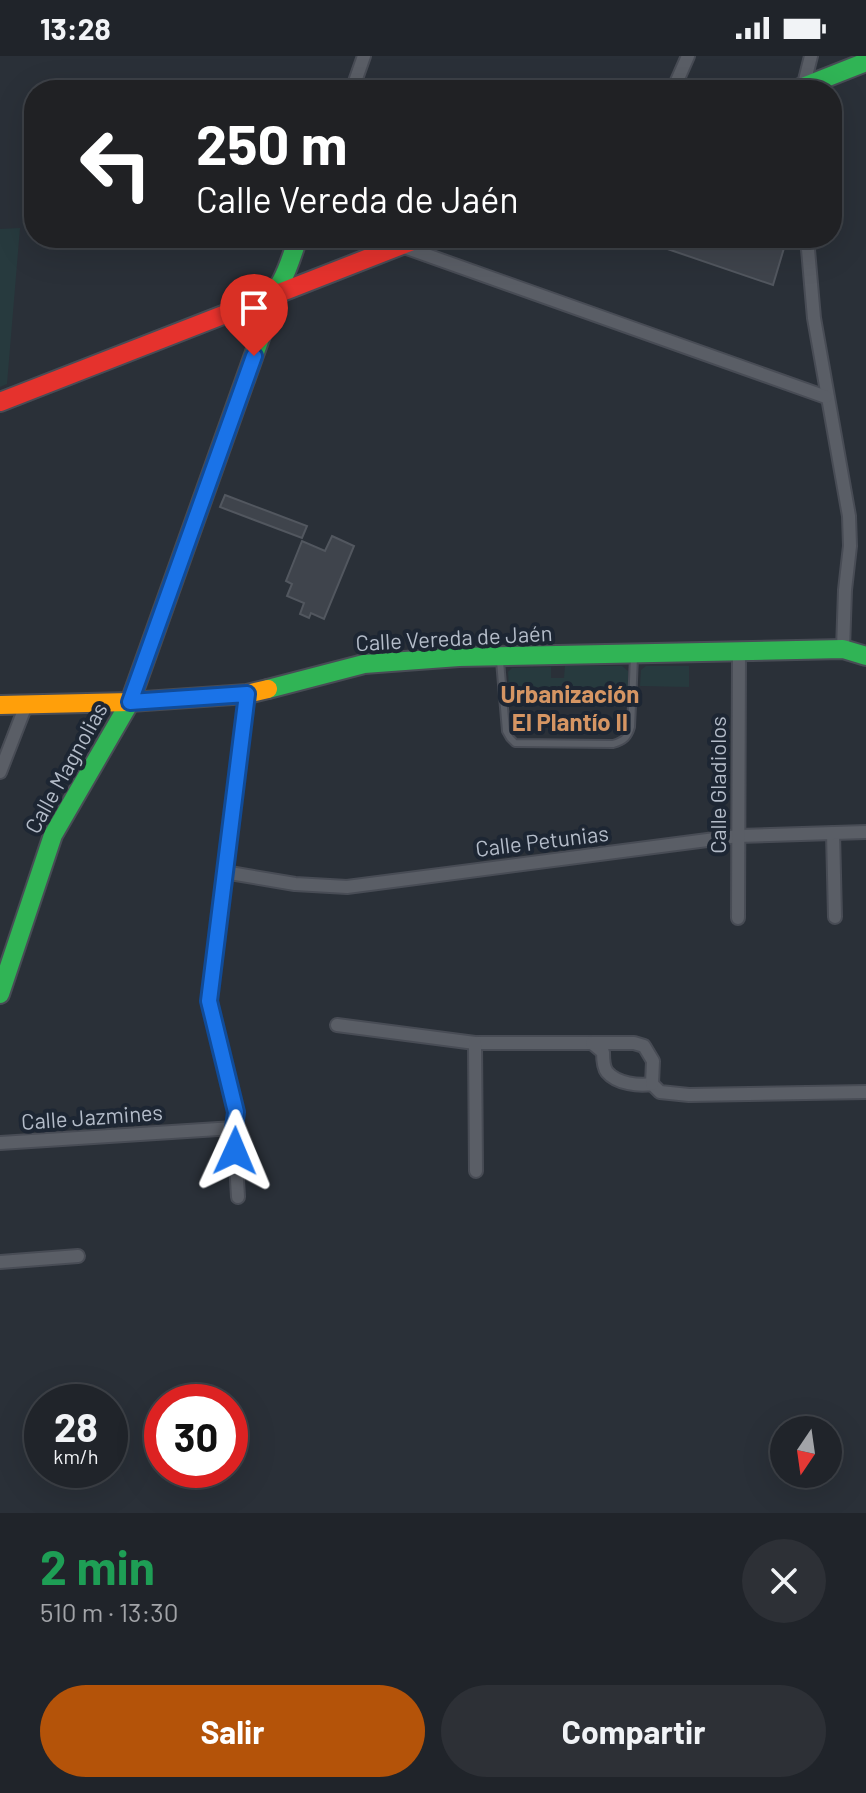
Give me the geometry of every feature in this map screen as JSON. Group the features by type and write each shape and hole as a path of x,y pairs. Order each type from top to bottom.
{"main road":[{"path":"822,80 866,62"},
{"name":"Calle Magnolias","path":"0,994 53,835 130,702 264,327 267,304 282,280 294,248"},
{"path":"0,402 188,328 267,304 395,248"},
{"name":"Calle Vereda de Jaén","path":"0,705 130,702 247,694 364,664 459,657 843,649 866,656"}],"street":[{"path":"356,80 364,56"},
{"path":"677,80 688,56"},
{"path":"803,80 811,56"},
{"path":"406,248 826,397"},
{"path":"808,248 826,397 849,516 843,649"},
{"name":"Calle Gladiolos","path":"738,918 739,652"},
{"path":"238,1197 236,1112 209,1001 247,694"},
{"path":"0,772 26,705"},
{"name":"Calle Petunias","path":"224,872 295,884 347,887 738,836 866,832"},
{"path":"833,833 835,917"},
{"path":"337,1025 475,1043 634,1043 644,1046 653,1061 652,1084 660,1092 689,1095 866,1092"},
{"path":"475,1043 476,1171"},
{"path":"592,1043 603,1052 608,1072 618,1080 641,1086 652,1084"},
{"name":"Calle Jazmines","path":"0,1143 234,1128"},
{"path":"0,1262 78,1256"}],"lane":[{"path":"500,657 506,731 515,743 613,744 623,742 631,727 634,654"}],"green space":[{"path":"20,228 7,384 0,387 0,229"},
{"path":"565,666 622,666 628,671 628,688 509,687 508,672 512,668 551,667 551,678 564,678"},
{"path":"646,666 689,666 689,687 640,686 641,670"}],"building":[{"path":"664,248 784,248 773,285"},
{"path":"225,495 307,526 302,538 220,507"},
{"path":"332,536 354,546 324,619 311,613 309,618 300,614 304,603 287,596 292,584 286,581 302,541 325,551"}],"traffic: fast":[{"path":"820,80 866,62"},
{"path":"0,994 53,835 130,702 264,327 267,307 294,248"},
{"path":"268,689 364,664 459,657 843,649 866,656"}],"traffic: slow":[{"path":"0,705 130,702 247,694 268,689"}],"traffic: jam":[{"path":"0,402 394,248"}],"district":[{"name":"Urbanización El Plantío II","path":"570,709"}],"route":[{"path":"235,1151 236,1112 209,1001 247,694 130,702 254,356"}]}
